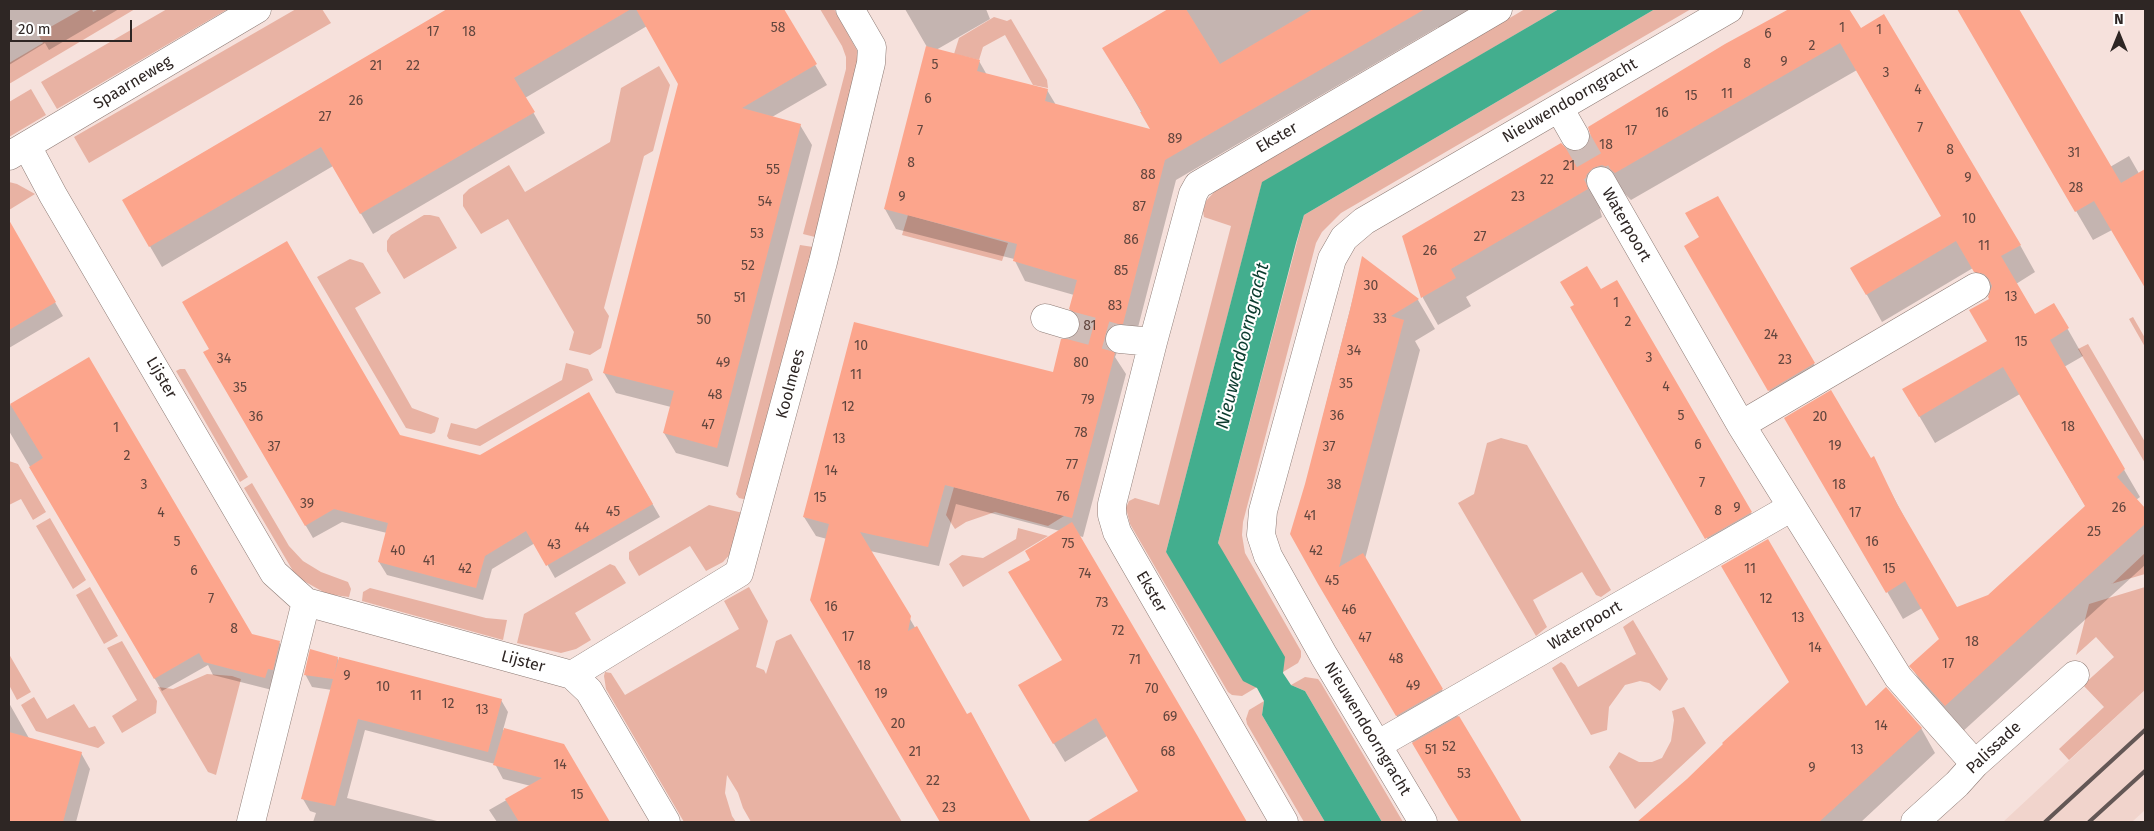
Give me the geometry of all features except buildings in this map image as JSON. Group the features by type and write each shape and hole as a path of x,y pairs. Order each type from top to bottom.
{"street":[{"name":"Spaarneweg","path":"18,151 256,9"},
{"name":"Koolmees","path":"572,675 740,573 823,262 871,63 872,47 850,9"},
{"name":"Ekster","path":"1284,822 1117,532 1112,515 1112,504 1153,342 1193,194 1198,185 1498,9"},
{"name":"Nieuwendoorngracht","path":"1423,822 1268,556 1262,535 1263,511 1332,259 1344,238 1364,221 1729,9"},
{"path":"1559,108 1575,136"},
{"name":"Lijster","path":"18,151 53,195 274,573 306,602 572,675 589,691 666,822"},
{"name":"Waterpoort","path":"1600,181 1741,425 1898,676 1975,764"},
{"path":"1741,425 1976,287"},
{"path":"1120,339 1153,342"},
{"name":"Waterpoort","path":"1377,745 1792,507"},
{"path":"251,822 306,602"},
{"name":"Palissade","path":"1915,822 1957,784 1975,764 2075,675"}],"shaded area":[{"path":"82,9 92,9 93,12 99,9 135,9 9,84 9,63 43,43 38,34"},
{"path":"167,9 228,9 57,109 41,82"},
{"path":"296,9 322,9 331,23 89,163 74,137"},
{"path":"820,9 834,9 859,54 860,66 815,237 803,234 846,69 846,57 842,46"},
{"path":"1525,9 1559,9 1262,183 1166,552 1257,687 1242,696 1232,695 1228,692 1130,524 1126,508 1129,501 1135,498 1159,505 1231,226 1204,217 1203,211 1206,201 1215,191"},
{"path":"1655,9 1691,9 1341,213 1322,232 1316,243 1243,522 1242,535 1245,553 1301,651 1298,663 1283,672 1218,543 1304,215"},
{"path":"994,17 1007,21 1011,19 1047,80 1048,88 1033,85 1005,35 983,47 979,60 954,54 959,38"},
{"path":"659,66 670,85 653,151 644,156 604,308 609,316 601,348 590,355 569,350 574,332 508,219 481,234 463,206 463,195 469,189 509,165 525,192 610,142 621,88"},
{"path":"31,89 46,115 9,137 9,102"},
{"path":"9,182 17,184 35,194 9,210"},
{"path":"424,215 439,217 457,248 404,279 387,251 387,241 391,235"},
{"path":"908,215 1008,243 1002,261 902,235"},
{"path":"800,245 813,247 747,500 739,498 736,494"},
{"path":"350,259 363,263 381,293 355,308 412,408 439,418 435,432 431,434 406,428 317,277"},
{"path":"2133,317 2145,338 2145,347 2129,319"},
{"path":"2088,344 2145,442 2145,463 2078,349"},
{"path":"566,363 588,369 593,380 480,446 449,439 447,436 451,423 476,429 562,380"},
{"path":"185,369 248,477 240,482 176,371"},
{"path":"1501,438 1527,445 1611,590 1601,597 1596,595 1582,572 1533,600 1547,627 1536,636 1458,503 1474,494 1487,443"},
{"path":"9,461 18,464 46,512 33,520 21,499 9,505"},
{"path":"252,483 289,546 303,561 321,572 348,582 351,589 349,597 327,594 302,580 293,571 244,488"},
{"path":"954,487 1064,516 1048,526 995,512 966,522 955,529 946,515"},
{"path":"709,505 743,513 732,552 723,562 706,571 690,546 639,576 629,559 629,552"},
{"path":"50,518 86,580 73,589 36,526"},
{"path":"1018,528 1048,536 963,587 949,564 962,555 983,558 1016,539"},
{"path":"2145,553 2145,574 2112,584"},
{"path":"610,564 615,566 626,583 575,613 591,640 576,649 561,653 517,643 524,614"},
{"path":"90,587 118,636 104,644 76,595"},
{"path":"749,587 768,621 756,667 764,670 766,674 776,641 791,634 902,822 751,822 743,808 738,793 727,775 725,793 732,816 736,822 684,822 606,689 605,672 611,673 625,695 739,629 724,601"},
{"path":"2145,587 2145,690 2069,760 2059,749 2104,707 2083,685 2114,657 2096,637 2076,655 2089,604"},
{"path":"370,588 486,618 507,620 503,640 362,601 363,592"},
{"path":"1633,620 1668,679 1660,691 1649,683 1640,681 1625,685 1609,707 1607,730 1591,735 1552,668 1561,662 1565,665 1578,687 1636,654 1623,627"},
{"path":"122,641 157,701 156,713 122,733 112,716 137,700 107,648"},
{"path":"9,654 31,692 17,700 9,685"},
{"path":"207,674 232,676 241,679 216,775 208,772 158,687 173,689"},
{"path":"1305,677 1318,679 1321,683 1403,822 1382,822 1305,691 1291,685"},
{"path":"2145,690 2145,810 2132,822 2003,822"},
{"path":"34,697 47,719 74,704 89,728 95,726 105,743 98,748 36,731 21,705"},
{"path":"1264,701 1262,715 1325,822 1304,822 1247,724 1246,719 1249,710"},
{"path":"1684,707 1706,743 1635,809 1609,767 1619,752 1639,762 1652,762 1662,758 1671,741 1674,720 1672,711"}],"water":[{"path":"1559,9 1655,9 1304,215 1218,543 1285,657 1283,673 1291,685 1305,691 1382,822 1325,822 1262,715 1264,701 1257,688 1243,681 1166,552 1262,182"}],"tunnel":[{"path":"1575,136 1601,181"},
{"path":"1065,324 1120,339"}],"railway":[{"path":"2045,822 2145,730"},
{"path":"2089,822 2145,771"}]}
